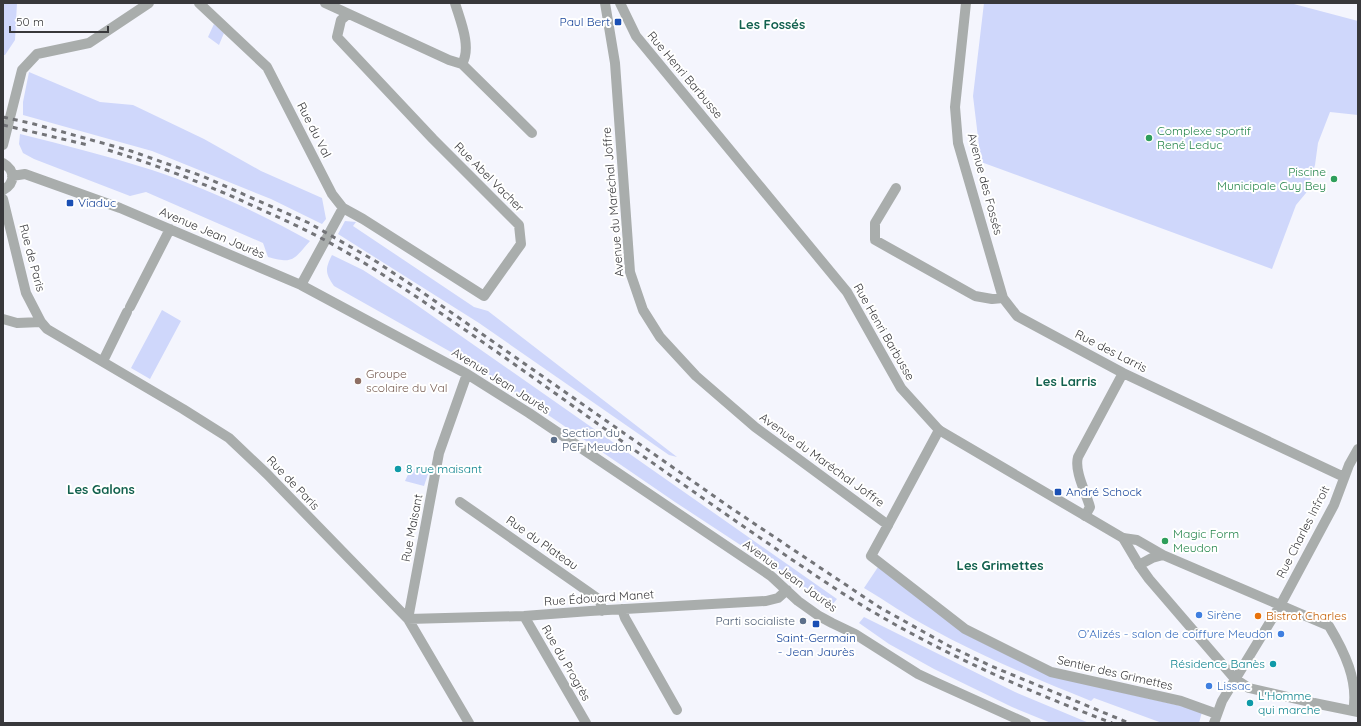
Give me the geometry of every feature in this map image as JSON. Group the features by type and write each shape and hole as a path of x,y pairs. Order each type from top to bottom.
{"street":[{"path":"3,145 22,70 37,54 89,43 149,3"},
{"name":"Rue du Val","path":"199,3 267,67 332,194 343,208"},
{"path":"325,3 449,60 462,64 532,133"},
{"path":"455,3 465,36 465,58 462,64"},
{"name":"Avenue du Maréchal Joffre","path":"605,3 615,63 630,272 643,310 660,337 702,381 755,427 888,525"},
{"name":"Rue Henri Barbusse","path":"620,3 636,36 847,292 901,388 939,430 1123,538 1137,540 1163,555 1330,626 1341,645 1354,684 1355,711 1249,688 1235,679 1149,579 1123,538"},
{"name":"Avenue des Fossés","path":"966,3 955,107 958,143 1003,298"},
{"name":"Rue Abel Vacher","path":"343,208 363,218 484,296 521,244 519,225 433,139 337,37 341,20 348,14"},
{"path":"3,163 9,167 12,176 9,187 3,190"},
{"name":"Avenue Jean Jaurès","path":"12,176 25,174 120,208 301,285 467,374 535,417 771,576 798,601 820,616 855,634 918,674 1026,723"},
{"path":"896,188 875,223 875,240 975,296 992,299 1003,298"},
{"name":"Rue de Paris","path":"3,199 5,216 26,293 46,329 230,438 408,619 469,723"},
{"path":"301,285 343,208"},
{"path":"102,361 170,229"},
{"name":"Rue des Larris","path":"1003,298 1017,316 1123,373 1344,477"},
{"path":"3,319 17,323 41,322"},
{"path":"1085,516 1090,506 1076,462 1123,373"},
{"name":"Rue Maisant","path":"408,619 439,453 467,374"},
{"path":"888,525 939,430"},
{"name":"Rue Charles Infroit","path":"1215,721 1222,702 1281,604 1334,505 1344,477 1358,449"},
{"name":"Rue du Plateau","path":"460,502 600,600 602,610"},
{"name":"Sentier des Grimettes","path":"888,525 871,556 965,629 1051,672 1181,701 1215,721"},
{"path":"1139,565 1152,558 1163,555"},
{"name":"Rue Édouard Manet","path":"408,619 524,616 766,601 778,598 787,590"},
{"path":"622,609 624,618 677,710"},
{"name":"Rue du Progrès","path":"524,616 586,723"}],"shaded area":[{"path":"3,3 17,3 15,40 5,55 3,55"},
{"name":"Complexe sportif René Leduc","path":"984,3 1290,3 1358,21 1358,115 1330,112 1318,143 1315,165 1306,193 1296,205 1272,269 981,162 973,96"},
{"path":"214,24 224,33 219,45 208,37"},
{"path":"29,72 100,102 133,105 204,139 261,171 322,198 326,219 322,224 271,199 152,151 23,115 23,102"},
{"path":"20,134 119,160 172,177 232,202 310,241 292,259 283,260 268,257 263,243 146,192 130,196 34,159 23,153 19,144"},
{"path":"345,221 356,222 353,226 474,307 488,311 677,457 669,455 479,323 338,234"},
{"path":"332,255 363,270 411,301 837,599 832,605 675,502 481,369 334,286 327,271"},
{"path":"162,310 181,321 150,379 131,368"},
{"path":"411,468 428,474 424,486 405,481"},
{"path":"878,567 963,633 1050,676 1202,712 1199,723 1162,723 1094,698 1091,701 989,658 921,623 864,588"},
{"path":"864,617 1015,692 1089,723 1051,723 1012,707 934,669 889,644 859,623"}],"railway":[{"path":"3,117 131,151 202,176 309,223 377,262 422,292 731,508 879,607 949,646 991,666 1129,723"},
{"path":"3,125 88,145"},
{"path":"108,150 166,170 222,192 319,237 355,257 386,276 461,327 703,498 839,591 905,630 972,664 1041,695 1112,723"}],"place":[{"name":"Paul Bert","path":"618,22"},
{"name":"Complexe sportif René Leduc","path":"1149,138"},
{"name":"Piscine Municipale Guy Bey","path":"1334,179"},
{"name":"Viaduc","path":"70,203"},
{"name":"Groupe scolaire du Val","path":"358,381"},
{"name":"Section du PCF Meudon","path":"554,440"},
{"name":"8 rue maisant","path":"398,469"},
{"name":"André Schock","path":"1058,492"},
{"name":"Magic Form Meudon","path":"1165,541"},
{"name":"Sirène","path":"1199,615"},
{"name":"Bistrot Charles","path":"1258,616"},
{"name":"Parti socialiste","path":"803,621"},
{"name":"Saint-Germain - Jean Jaurès","path":"816,624"},
{"name":"O’Alizés - salon de coiffure Meudon","path":"1281,634"},
{"name":"Résidence Banès","path":"1273,664"},
{"name":"Lissac","path":"1209,686"},
{"name":"L'Homme qui marche","path":"1250,703"}],"district":[{"name":"Les Fossés","path":"772,24"},
{"name":"Les Larris","path":"1066,381"},
{"name":"Les Galons","path":"101,489"},
{"name":"Les Grimettes","path":"1000,565"}]}
